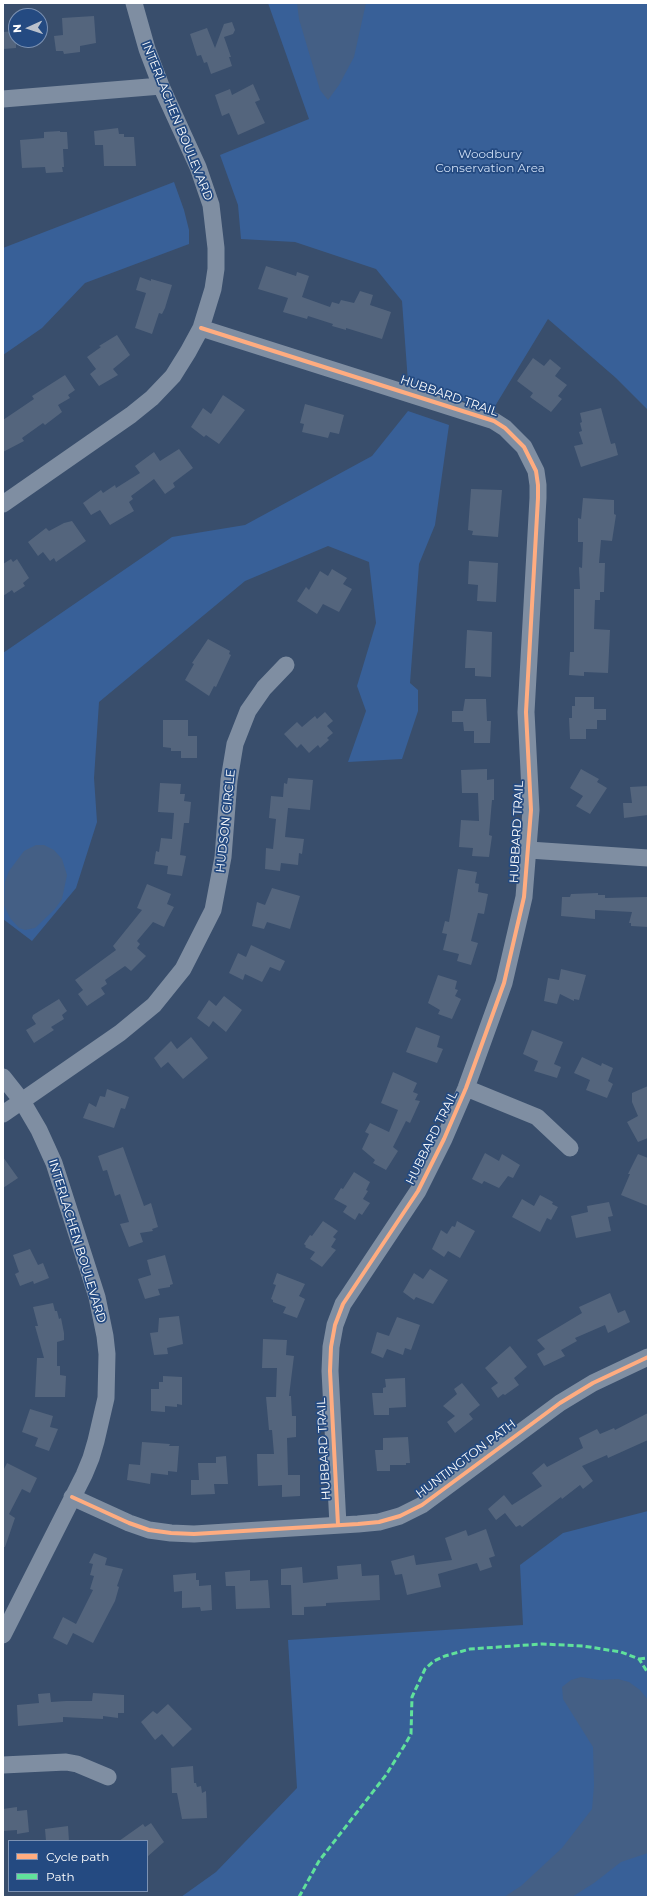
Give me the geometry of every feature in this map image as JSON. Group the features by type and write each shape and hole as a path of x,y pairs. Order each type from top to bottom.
{"street":[{"name":"INTERLACHEN BOULEVARD","path":"3,504 131,415 152,398 173,376 188,352 201,328 211,296 216,269 215,227 211,205 198,167 161,86 147,49 134,3"},
{"path":"3,99 161,86"},
{"name":"HUBBARD TRAIL","path":"201,328 481,416 505,428 524,447 536,471 538,498 527,704 531,804 529,850 524,897 515,943 491,1022 466,1088 444,1139 418,1191 387,1240 347,1298 335,1325 331,1347 330,1371 338,1525"},
{"name":"HUDSON CIRCLE","path":"3,1114 120,1033 154,1005 184,968 213,910 224,857 230,780 235,744 248,711 264,688 286,665"},
{"path":"529,850 648,858"},
{"name":"INTERLACHEN BOULEVARD","path":"3,1077 22,1101 39,1130 54,1163 97,1297 105,1336 106,1398 91,1458 3,1635"},
{"path":"466,1088 537,1117 570,1148"},
{"name":"HUNTINGTON PATH","path":"72,1497 129,1523 149,1530 171,1533 194,1534 379,1522 400,1516 422,1505 560,1403 593,1383 648,1357"},
{"path":"3,1765 66,1762 77,1764 108,1777"}],"green space":[{"name":"Woodbury Conservation Area","path":"268,3 648,3 648,410 616,378 548,319 492,411 408,382 402,301 376,269 295,242 241,239 238,205 220,155 309,119"},
{"path":"174,182 189,230 189,244 85,283 42,328 3,355 3,248"},
{"path":"408,411 449,425 435,525 419,564 410,683 418,690 418,711 402,759 348,762 366,711 357,686 376,623 369,562 328,546 245,581 99,702 94,778 97,822 76,888 32,941 3,919 3,653 172,537 245,525 372,456"},
{"path":"648,1511 648,1897 181,1897 216,1872 297,1788 288,1640 523,1625 520,1565 563,1533"}],"shaded area":[{"path":"297,3 366,3 354,57 339,85 328,100 320,90 299,19"},
{"path":"36,845 44,845 54,850 62,859 67,875 62,899 55,909 35,928 25,930 19,928 10,918 4,905 5,882 9,871 24,851"},
{"path":"581,1677 600,1680 618,1679 629,1682 640,1690 648,1700 648,1853 621,1862 594,1883 572,1897 504,1897 521,1886 562,1848 592,1809 594,1785 593,1747 563,1699 562,1687 571,1680"}],"building":[{"path":"94,16 96,43 80,46 80,52 64,54 63,51 56,51 54,36 63,35 62,18"},
{"path":"232,22 235,30 233,34 224,37 231,57 229,57 232,66 211,74 207,62 204,63 201,55 197,56 190,34 207,28 215,48 224,24"},
{"path":"3,32 8,32 8,48 16,48 3,49"},
{"path":"253,84 260,100 255,102 265,123 238,135 229,113 222,116 215,95 230,89 232,95"},
{"path":"118,128 119,134 124,134 124,137 134,137 136,166 104,166 103,145 95,145 94,131"},
{"path":"44,132 67,132 68,149 63,149 63,172 46,173 45,167 22,168 20,140 44,138"},
{"path":"266,266 296,276 297,272 309,276 302,297 330,307 332,302 339,304 341,300 354,303 360,291 373,295 370,305 391,312 382,339 346,328 346,330 332,326 333,324 308,316 307,319 283,312 288,298 258,289"},
{"path":"140,277 151,281 151,279 172,285 165,308 162,314 159,313 152,334 135,328 146,293 136,290"},
{"path":"117,335 130,355 113,369 118,375 99,386 90,374 96,369 87,357 101,347 99,346"},
{"path":"533,358 544,366 550,359 561,368 555,376 567,385 558,396 562,399 551,412 530,397 533,393 517,381"},
{"path":"65,375 75,390 68,395 70,398 58,405 62,412 45,425 43,423 22,438 24,441 3,452 3,420 34,399 32,396"},
{"path":"223,395 245,410 219,444 206,435 204,437 191,427 203,408 211,414"},
{"path":"305,404 344,415 339,434 330,432 328,438 302,432 304,424 300,423"},
{"path":"601,408 611,444 615,443 618,455 581,467 574,446 583,444 579,432 582,431 580,413"},
{"path":"179,449 193,468 173,483 175,487 165,494 154,479 131,496 133,499 129,502 134,511 110,525 100,510 91,515 83,503 101,490 103,493 115,485 116,488 140,473 135,466 154,452 160,461"},
{"path":"471,489 502,490 498,537 472,535 473,531 468,530"},
{"path":"583,498 614,500 614,514 616,515 612,541 601,540 599,563 605,563 604,592 600,592 600,600 595,600 594,629 610,630 608,673 584,672 584,676 569,675 570,652 574,652 574,589 580,589 579,567 582,568 583,542 578,542 578,518 581,519"},
{"path":"72,521 86,541 56,562 54,558 50,561 43,552 38,556 28,542 46,528 49,531 64,523"},
{"path":"11,559 13,562 17,559 29,578 23,583 25,586 14,593 12,590 3,596 3,564"},
{"path":"469,561 498,563 496,602 477,601 478,585 468,584"},
{"path":"332,569 347,578 343,584 352,589 339,612 323,604 317,614 297,601 306,587 309,590 320,571 328,576"},
{"path":"467,630 492,632 491,677 475,676 475,668 465,668"},
{"path":"208,639 230,651 229,654 231,655 216,687 214,686 209,696 185,680 194,664 192,663"},
{"path":"575,697 594,697 594,709 606,709 606,720 597,720 597,729 586,729 586,739 570,739 569,718 572,718 572,706 575,706"},
{"path":"465,699 486,699 487,721 491,721 490,743 474,743 474,731 464,731 463,722 452,722 452,711 463,711"},
{"path":"325,712 333,721 327,726 333,733 327,738 329,740 320,748 318,745 309,753 301,744 297,748 284,734 297,722 302,727 315,716 317,719"},
{"path":"163,720 188,720 188,736 197,736 197,758 181,758 181,751 171,751 171,748 163,747"},
{"path":"487,769 487,780 494,779 494,800 492,800 489,835 492,836 489,857 472,856 473,848 459,847 461,820 479,821 478,793 462,793 461,770"},
{"path":"581,769 599,779 597,782 607,788 590,814 576,806 583,796 570,788"},
{"path":"288,778 313,780 310,810 288,808 285,837 304,839 302,854 299,853 298,865 281,863 280,871 265,869 266,848 273,849 276,819 269,818 271,796 283,797 284,783 287,784"},
{"path":"160,783 181,784 180,794 185,794 184,801 191,802 189,823 184,823 180,855 186,856 182,876 167,874 168,866 154,864 156,851 159,852 161,838 172,839 174,813 158,812"},
{"path":"648,786 648,815 624,818 623,803 632,803 630,787"},
{"path":"458,869 477,872 475,883 479,884 478,892 488,894 484,914 478,913 471,941 478,943 471,965 457,961 459,954 443,950 447,934 442,933 445,921 449,922"},
{"path":"147,884 171,894 167,904 174,907 164,927 153,922 137,941 140,944 137,948 146,956 131,971 125,966 105,980 107,984 101,988 105,994 87,1006 78,994 83,990 75,980 116,950 113,946 142,910 137,908"},
{"path":"272,888 300,896 290,929 267,922 264,929 252,926 257,902 265,905"},
{"path":"598,893 598,895 605,895 605,898 647,897 648,927 631,926 631,923 629,923 632,912 595,910 595,919 561,916 562,897 570,897 571,894"},
{"path":"251,945 285,961 280,971 270,967 262,982 245,974 243,980 229,973 238,953 246,957"},
{"path":"561,969 586,975 579,1000 574,999 574,1001 560,994 557,1004 544,1001 548,978 559,980"},
{"path":"438,975 457,981 455,989 458,990 455,996 461,999 452,1019 438,1014 440,1010 428,1003"},
{"path":"224,996 242,1010 226,1032 213,1021 209,1027 197,1018 209,1000 216,1006"},
{"path":"59,999 67,1011 62,1015 64,1019 51,1027 54,1030 34,1043 26,1030 36,1024 32,1018 33,1015"},
{"path":"416,1027 440,1036 437,1047 443,1049 437,1063 406,1052"},
{"path":"532,1030 563,1042 554,1064 561,1067 557,1078 534,1071 538,1061 523,1054"},
{"path":"191,1037 208,1058 183,1079 168,1062 161,1068 154,1058 171,1041 177,1049"},
{"path":"582,1057 601,1066 602,1063 613,1068 608,1081 613,1084 607,1098 586,1090 590,1080 574,1073"},
{"path":"393,1072 417,1083 413,1092 418,1094 415,1100 420,1101 410,1123 406,1121 393,1147 398,1151 386,1170 373,1163 375,1160 362,1149 369,1134 365,1132 370,1123 389,1132 398,1110 381,1103"},
{"path":"648,1086 648,1138 638,1142 627,1122 638,1116 632,1102 632,1093"},
{"path":"107,1089 129,1097 125,1109 121,1108 114,1128 83,1118 89,1103 96,1107 100,1096 105,1097"},
{"path":"123,1147 144,1206 151,1203 158,1227 152,1229 153,1231 140,1233 143,1242 129,1247 120,1224 129,1222 120,1194 115,1196 107,1170 103,1171 98,1156"},
{"path":"485,1153 499,1161 502,1154 520,1165 513,1178 508,1176 499,1188 484,1181 482,1184 472,1179"},
{"path":"638,1154 648,1158 648,1206 621,1195 630,1174 628,1174"},
{"path":"3,1157 18,1178 3,1188"},
{"path":"354,1172 370,1182 366,1190 368,1191 363,1199 370,1203 362,1215 359,1213 355,1220 343,1212 347,1206 334,1199 341,1188 343,1189"},
{"path":"540,1195 553,1202 552,1204 558,1207 551,1220 547,1218 540,1232 512,1217 522,1199 534,1206"},
{"path":"609,1202 613,1216 608,1217 611,1231 576,1238 571,1216 588,1212 587,1206"},
{"path":"323,1221 338,1231 333,1237 336,1239 331,1247 336,1250 322,1267 310,1259 315,1252 305,1247 306,1246 304,1244"},
{"path":"457,1221 475,1231 460,1258 448,1251 444,1257 432,1249 441,1230 447,1234 452,1226 455,1227"},
{"path":"30,1249 38,1265 43,1263 49,1278 34,1284 33,1281 20,1286 15,1274 19,1272 13,1255"},
{"path":"165,1255 173,1284 170,1285 170,1287 158,1289 160,1295 145,1299 138,1279 151,1275 147,1260"},
{"path":"430,1269 448,1280 433,1304 416,1297 414,1300 403,1292 414,1273 423,1279"},
{"path":"277,1273 305,1284 299,1296 305,1299 297,1318 283,1313 286,1307 273,1302 271,1299 276,1285 273,1284"},
{"path":"610,1293 618,1313 625,1310 630,1322 608,1333 605,1325 575,1338 577,1341 561,1350 565,1356 544,1366 537,1354 545,1349 537,1340 582,1313 579,1307"},
{"path":"53,1303 59,1319 61,1318 64,1333 64,1340 57,1342 57,1366 60,1366 60,1375 66,1376 65,1397 35,1397 37,1358 44,1358 35,1326 38,1326 33,1307"},
{"path":"179,1316 183,1344 167,1348 168,1354 154,1355 150,1333 158,1332 159,1318"},
{"path":"397,1317 420,1325 411,1350 405,1348 403,1355 387,1349 383,1358 371,1353 377,1332 389,1336"},
{"path":"263,1339 287,1340 286,1355 294,1356 289,1396 291,1396 292,1416 296,1416 296,1437 287,1438 288,1475 300,1475 300,1496 282,1497 282,1485 258,1486 257,1454 274,1454 272,1430 269,1430 266,1397 276,1397 277,1368 262,1368"},
{"path":"510,1346 527,1367 514,1378 519,1385 498,1398 491,1388 498,1383 485,1368"},
{"path":"163,1376 182,1377 182,1405 177,1404 177,1407 165,1406 165,1412 151,1411 151,1389 159,1389 159,1382 163,1382"},
{"path":"405,1378 406,1407 389,1408 389,1415 374,1415 372,1393 383,1393 383,1388 386,1387 385,1379"},
{"path":"462,1383 480,1405 469,1414 473,1419 455,1433 447,1422 455,1416 443,1406 457,1394 454,1389"},
{"path":"30,1409 53,1416 50,1427 58,1429 49,1451 35,1446 38,1438 22,1432"},
{"path":"648,1413 648,1440 608,1458 607,1455 582,1466 593,1481 583,1489 580,1485 562,1499 561,1497 522,1527 520,1525 516,1527 505,1513 496,1520 488,1509 504,1495 512,1505 542,1486 532,1473 544,1463 547,1467 583,1448 579,1438 597,1429 600,1434 614,1428 615,1430"},
{"path":"408,1437 410,1463 406,1463 406,1465 390,1465 390,1471 377,1471 375,1450 383,1450 383,1438"},
{"path":"142,1442 179,1446 177,1472 168,1471 168,1475 151,1473 150,1484 127,1480 129,1464 140,1465"},
{"path":"226,1456 228,1484 214,1484 215,1494 191,1495 191,1480 199,1480 198,1463 216,1463 216,1457"},
{"path":"7,1463 37,1478 30,1493 22,1489 9,1514 15,1518 5,1547 3,1547 3,1471"},
{"path":"486,1529 495,1556 489,1558 492,1567 480,1571 477,1563 438,1574 441,1587 407,1595 402,1574 395,1575 391,1561 414,1555 416,1565 452,1560 445,1538 466,1530 468,1536"},
{"path":"94,1553 107,1558 105,1565 123,1569 117,1586 119,1587 115,1601 93,1643 73,1633 67,1645 53,1638 63,1617 76,1624 93,1590 90,1589 94,1576 90,1575 93,1564 89,1563"},
{"path":"361,1564 362,1576 379,1575 380,1600 326,1603 326,1606 304,1607 304,1615 292,1615 291,1585 281,1585 281,1569 302,1567 303,1583 338,1579 337,1566"},
{"path":"250,1570 250,1581 268,1580 270,1608 236,1609 235,1586 226,1586 225,1572"},
{"path":"196,1573 196,1580 199,1580 199,1586 211,1585 212,1610 201,1611 200,1607 182,1608 182,1591 174,1592 173,1575"},
{"path":"50,1693 51,1702 92,1701 93,1693 124,1695 124,1713 118,1713 118,1718 103,1716 103,1719 63,1717 63,1722 18,1726 17,1705 39,1703 38,1694"},
{"path":"168,1704 192,1729 173,1747 162,1734 155,1740 141,1722 153,1711 157,1714"},
{"path":"193,1766 194,1783 196,1783 197,1787 201,1786 202,1793 206,1791 207,1818 182,1819 177,1793 172,1793 171,1768"},
{"path":"17,1807 17,1811 27,1810 29,1832 17,1834 17,1830 3,1831 3,1809"},
{"path":"151,1823 164,1842 148,1856 148,1840 120,1840 143,1824 145,1827"},
{"path":"68,1826 69,1840 46,1840 45,1829"}],"marked path":[{"path":"299,1897 319,1861 386,1775 406,1743 411,1734 412,1697 425,1669 434,1661 445,1656 470,1649 542,1644 583,1646 621,1652 639,1659 648,1673"},
{"path":"639,1659 648,1658"}],"cycle path":[{"path":"201,328 494,421 505,428 524,447 536,471 538,485 526,712 531,810 524,897 504,983 466,1088 444,1139 418,1191 343,1304 335,1325 331,1347 330,1371 338,1525"},
{"path":"72,1497 129,1523 149,1530 171,1533 194,1534 379,1522 400,1516 422,1505 560,1403 593,1383 648,1357"}]}
